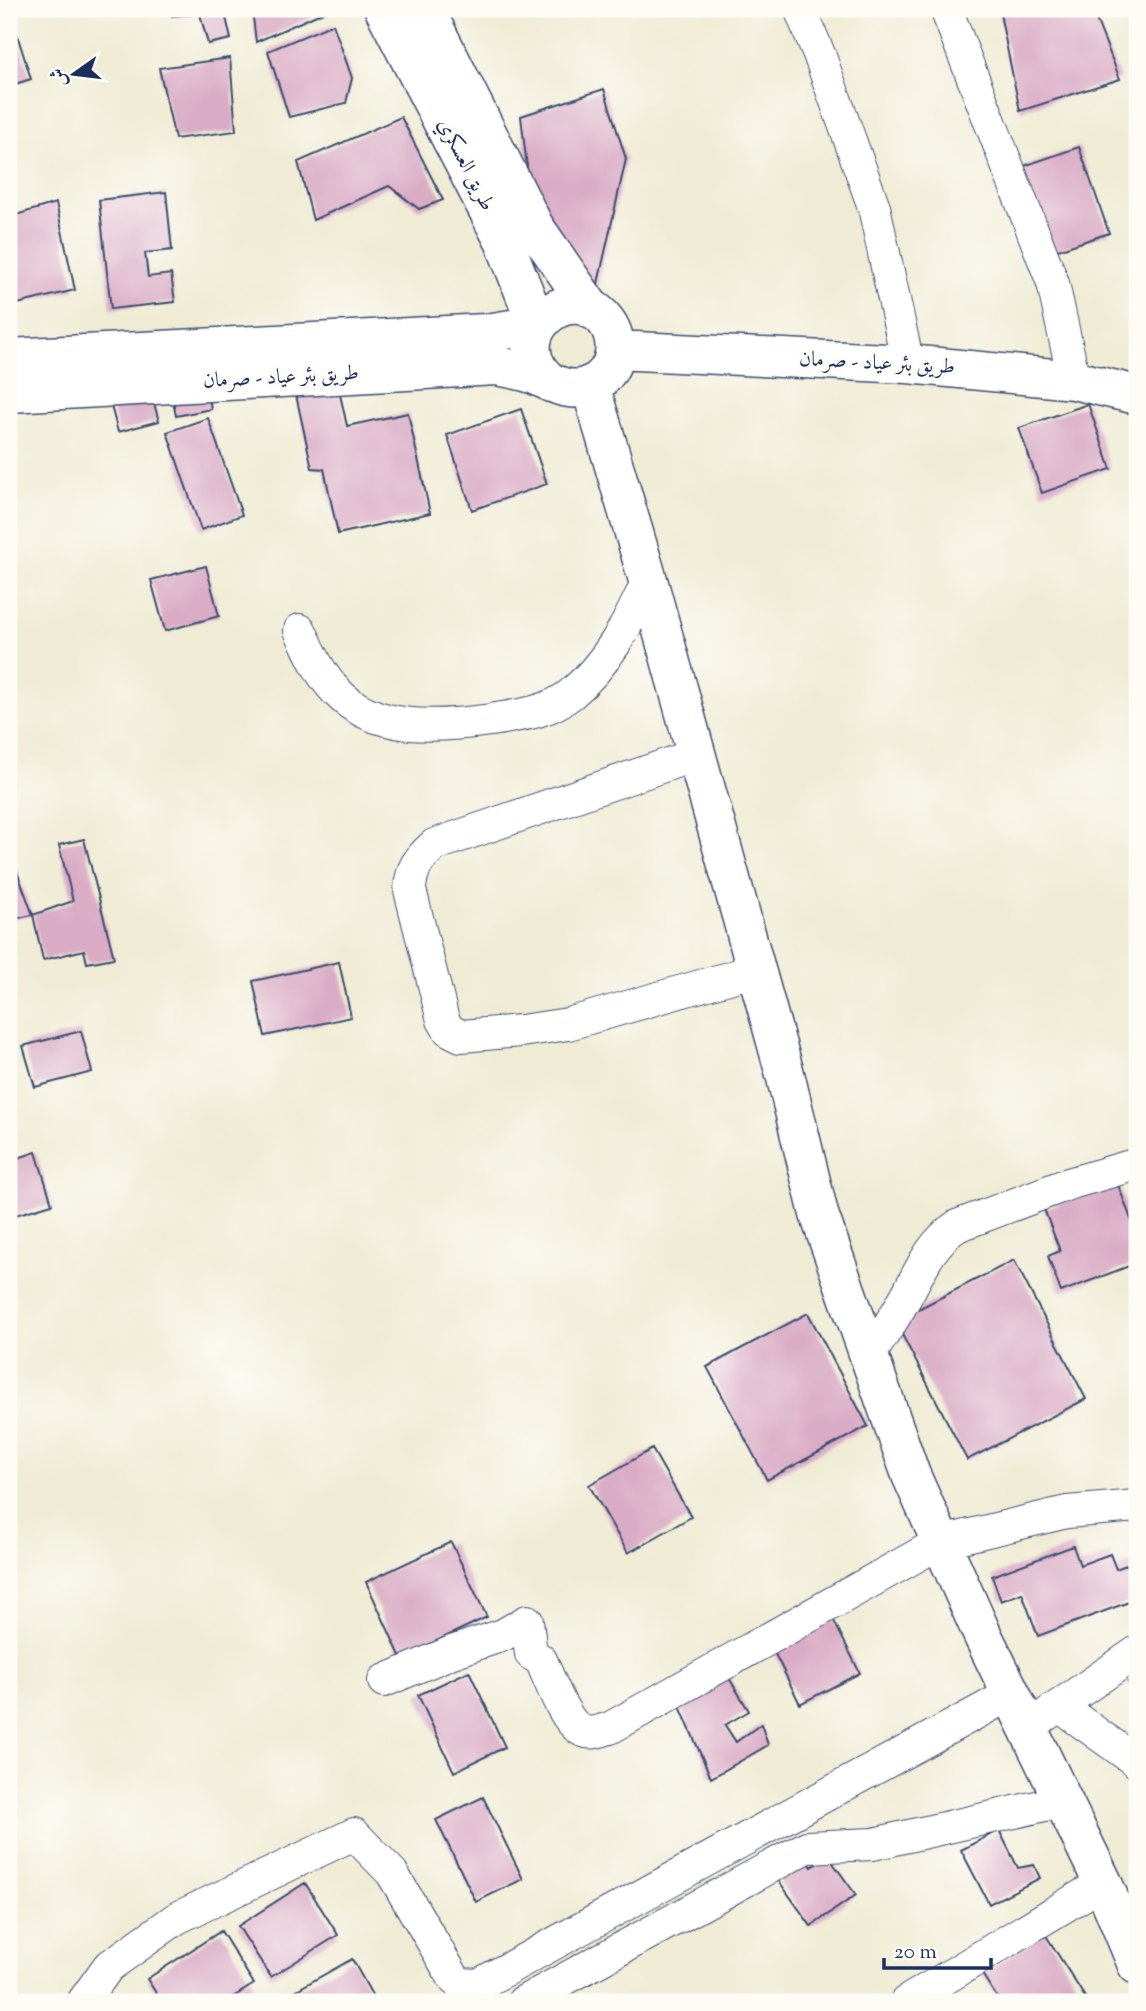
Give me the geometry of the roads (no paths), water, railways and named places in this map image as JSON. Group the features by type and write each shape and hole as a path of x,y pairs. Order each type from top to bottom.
{"main road":[{"name":"طريق العسكري","path":"384,9 504,241 537,325"},
{"name":"طريق العسكري","path":"425,9 534,226 593,310"},
{"path":"580,306 593,310 610,327 615,350 610,368 590,386 570,389 551,383 536,367 533,357 531,346 537,325 548,314 561,307 580,306"},
{"name":"طريق بئر عياد - صرمان","path":"9,358 486,333 537,325"},
{"name":"طريق بئر عياد - صرمان","path":"615,350 908,364 1074,380 1137,396"},
{"name":"طريق بئر عياد - صرمان","path":"9,393 476,366 515,369 551,383"},
{"path":"590,386 648,580 756,970 819,1214 911,1475 1011,1694 1103,1883 1137,1965"}],"street":[{"path":"800,9 820,54 874,207 908,364"},
{"path":"946,9 1053,283 1074,380"},
{"path":"300,630 315,662 335,691 362,711 400,724 446,726 539,712 570,695 600,665 626,628 648,580"},
{"path":"695,755 434,845 418,859 411,876 410,891 443,1020 449,1030 460,1036 556,1026 756,970"},
{"path":"869,1356 941,1237 957,1226 1068,1184 1137,1164"},
{"path":"384,1681 452,1652 503,1635 527,1621 531,1654 541,1660 570,1722 584,1732 596,1732 610,1728 941,1542 1067,1512 1137,1506"},
{"path":"1027,1728 1137,1652"},
{"path":"83,2002 108,1967 177,1919 354,1833 392,1873 454,1980 478,1985 1011,1694"},
{"path":"1059,1706 1137,1762"},
{"path":"523,2002 807,1847 873,1844 1063,1801"},
{"path":"905,2002 1103,1883"}]}
